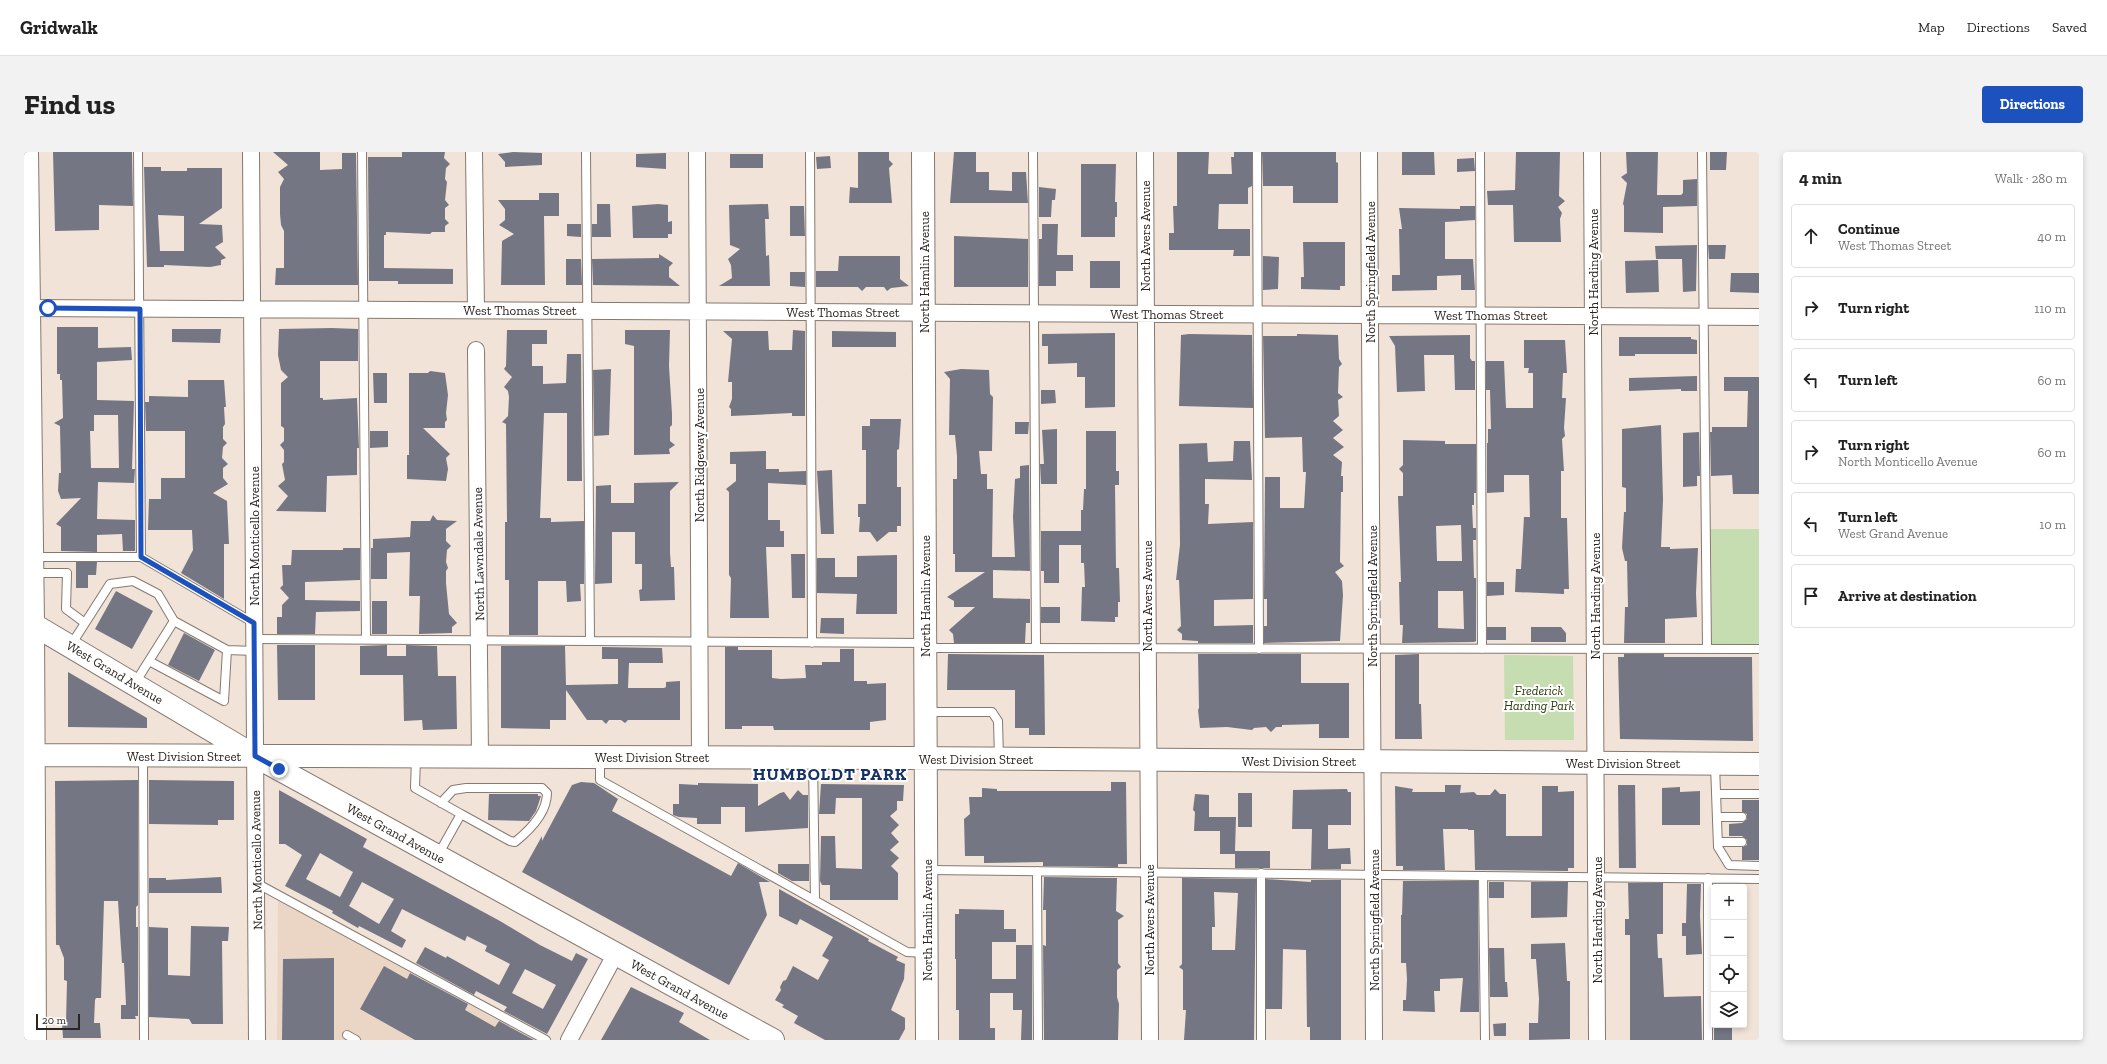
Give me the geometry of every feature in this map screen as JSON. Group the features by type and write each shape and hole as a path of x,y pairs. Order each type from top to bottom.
{"main road":[{"path":"27,152 26,308 28,527 33,565 29,621 30,925 35,1040"},
{"name":"North Hamlin Avenue","path":"923,152 927,1040"},
{"name":"West Grand Avenue","path":"29,621 255,756 773,1040"},
{"name":"West Division Street","path":"29,755 926,758 1759,764"}],"street":[{"name":"North Monticello Avenue","path":"251,152 258,1040"},
{"path":"474,152 476,310"},
{"name":"North Ridgeway Avenue","path":"697,152 700,757"},
{"name":"North Avers Avenue","path":"1145,152 1150,1040"},
{"name":"North Springfield Avenue","path":"1369,152 1374,1040"},
{"name":"North Harding Avenue","path":"1592,152 1597,1040"},
{"name":"West Thomas Street","path":"26,308 1759,317"},
{"name":"North Lawndale Avenue","path":"476,350 480,757"},
{"path":"569,1040 616,954"}],"lane":[{"path":"138,152 141,557"},
{"path":"362,152 366,639"},
{"path":"586,152 590,641"},
{"path":"810,152 812,643"},
{"path":"1033,152 1036,648"},
{"path":"1257,152 1258,649"},
{"path":"1480,152 1482,649"},
{"path":"1702,152 1707,649"},
{"path":"33,565 141,557 254,637"},
{"path":"33,565 67,574 66,609 85,623"},
{"path":"71,646 110,584 133,580 158,594 174,621 227,650"},
{"path":"135,684 174,621"},
{"path":"227,650 254,637 812,643 1036,648 1759,649"},
{"path":"149,661 224,701 227,650"},
{"path":"926,712 992,712 998,721 999,759"},
{"path":"143,756 144,1040"},
{"path":"416,756 415,788 441,803 510,841 515,842 538,819 547,804 547,793 542,788 466,788 453,790 441,803"},
{"path":"600,757 600,780 907,952 927,953"},
{"path":"813,758 815,900"},
{"path":"1716,764 1718,847 1729,865 1759,866"},
{"path":"1716,794 1759,794"},
{"path":"438,856 461,814"},
{"path":"1717,817 1742,817"},
{"path":"1718,842 1742,842"},
{"path":"927,870 1759,879"},
{"path":"1037,871 1038,1040"},
{"path":"1261,873 1261,1040"},
{"path":"1483,876 1485,1040"},
{"path":"1708,878 1708,1040"},
{"path":"256,883 546,1040"},
{"path":"347,1035 356,1040"}],"shaded area":[{"path":"278,898 533,1040 277,1040"}],"green space":[{"path":"1711,529 1759,529 1759,645 1712,645"},
{"name":"Frederick Harding Park","path":"1504,655 1573,656 1574,740 1505,740"}],"building":[{"path":"53,152 132,152 133,206 99,205 99,230 55,231"},
{"path":"273,152 320,152 320,170 342,169 342,153 356,153 358,285 275,285 276,268 284,268 284,231 281,225 280,214 280,187 284,179 278,172 288,165"},
{"path":"402,152 445,152 444,158 450,164 446,168 445,179 447,182 445,200 449,205 445,208 445,219 449,223 445,226 445,232 432,232 430,234 386,232 386,235 384,235 384,268 453,269 453,284 398,284 398,281 369,281 368,157 402,157"},
{"path":"513,152 542,153 542,165 505,167 505,162 498,154"},
{"path":"858,152 889,152 889,160 893,164 889,168 892,203 849,203 850,187 858,188"},
{"path":"954,152 976,152 976,172 989,172 989,190 1012,191 1012,172 1026,172 1028,203 950,203"},
{"path":"1177,152 1209,152 1208,174 1232,174 1231,157 1234,157 1234,152 1252,152 1252,186 1248,188 1248,204 1219,204 1218,229 1250,229 1250,256 1233,256 1234,250 1169,250 1169,233 1174,233 1173,206 1177,206"},
{"path":"1262,152 1336,152 1336,162 1338,163 1338,203 1293,203 1293,186 1263,186"},
{"path":"1402,152 1434,152 1435,175 1402,175"},
{"path":"1516,152 1560,152 1559,196 1565,201 1558,207 1562,213 1560,219 1561,242 1514,242 1513,205 1488,205 1487,191 1515,190"},
{"path":"1626,152 1658,152 1657,195 1681,195 1683,193 1683,180 1697,179 1697,206 1663,207 1663,233 1624,232 1623,204 1627,183 1621,177 1627,173"},
{"path":"1710,152 1727,152 1726,170 1710,170"},
{"path":"666,153 666,169 636,167 636,154"},
{"path":"730,154 763,154 763,168 730,168"},
{"path":"830,156 831,168 817,169 816,157"},
{"path":"1474,158 1475,171 1457,172 1457,159"},
{"path":"1081,164 1116,164 1115,202 1117,202 1117,217 1115,217 1115,237 1081,237"},
{"path":"144,167 161,167 161,171 187,171 187,168 222,168 222,208 199,224 222,225 223,242 215,247 226,258 221,260 221,265 210,267 164,265 164,267 147,267","holes":["158,215 184,216 184,251 160,251"]},
{"path":"1039,187 1056,189 1055,200 1052,200 1051,217 1039,217"},
{"path":"539,193 559,193 559,216 544,216 545,285 501,285 502,241 514,234 499,225 505,220 505,209 498,200 539,200"},
{"path":"597,204 610,204 611,237 592,237 592,224 597,224"},
{"path":"658,204 668,205 668,222 672,221 672,234 668,234 668,238 633,238 632,206"},
{"path":"768,204 769,219 765,219 766,256 769,255 770,286 719,286 732,278 731,265 728,259 740,249 730,245 729,205"},
{"path":"790,206 804,206 805,236 790,236"},
{"path":"1460,206 1475,206 1475,220 1445,222 1445,259 1473,259 1475,290 1461,290 1461,275 1437,276 1437,290 1392,291 1392,275 1400,275 1399,229 1402,229 1399,208 1460,209"},
{"path":"567,224 581,224 581,237 567,236"},
{"path":"1042,224 1058,224 1057,255 1073,255 1073,271 1056,271 1056,286 1039,286 1039,239 1042,239"},
{"path":"954,236 1028,239 1028,287 954,287"},
{"path":"1303,242 1345,242 1345,286 1340,286 1340,290 1301,289 1301,277 1304,277"},
{"path":"1697,245 1696,291 1683,292 1682,259 1656,259 1655,246"},
{"path":"1708,245 1726,245 1725,259 1709,259"},
{"path":"659,254 673,263 669,267 669,277 680,286 593,285 592,259 659,258"},
{"path":"839,256 900,256 900,279 909,286 891,288 887,291 884,287 866,287 862,291 858,287 816,287 816,271 838,271"},
{"path":"1263,256 1279,257 1278,289 1263,290"},
{"path":"566,259 581,259 582,285 566,285"},
{"path":"1658,260 1659,292 1626,293 1625,261"},
{"path":"1090,261 1120,261 1120,288 1090,288"},
{"path":"790,272 805,272 805,287 790,286"},
{"path":"1731,273 1759,273 1759,293 1730,292"},
{"path":"57,327 98,327 98,348 131,347 132,360 97,362 97,400 134,401 132,469 135,469 134,483 98,482 97,519 135,520 135,551 123,551 122,534 97,535 97,552 61,551 61,527 56,524 81,498 61,499 58,491 59,473 61,473 60,426 54,423 63,418 62,380 60,380 60,374 57,374","holes":["94,415 118,415 119,468 91,468 90,431 94,431"]},
{"path":"172,329 221,329 220,343 172,342"},
{"path":"279,329 358,329 358,361 320,361 320,398 323,398 323,400 357,398 359,448 357,448 357,475 327,476 326,512 276,511 288,496 278,486 285,480 282,464 284,462 284,450 280,445 284,441 284,428 281,426 281,383 288,377 281,370 278,355"},
{"path":"507,330 547,330 547,344 532,344 532,366 543,366 543,384 566,383 567,354 581,354 582,481 567,481 567,413 544,413 540,518 551,518 551,522 584,521 584,584 580,584 581,601 567,602 566,581 538,581 538,635 509,635 509,580 505,580 505,522 507,522 506,424 502,422 508,416 509,397 508,391 504,387 512,377 504,369 506,366"},
{"path":"625,330 670,330 669,366 672,425 670,427 670,441 675,445 669,449 670,454 634,455 634,346 625,344"},
{"path":"793,330 805,331 805,416 792,416 792,413 731,416 731,409 729,407 732,399 732,382 728,382 732,339 723,331 768,331 769,350 792,350"},
{"path":"832,331 896,332 896,347 832,347"},
{"path":"1115,333 1115,407 1085,408 1085,377 1077,377 1077,363 1048,364 1048,346 1042,346 1042,334"},
{"path":"1297,334 1338,335 1339,359 1342,364 1339,367 1338,393 1343,397 1338,400 1339,416 1333,421 1343,430 1333,438 1344,447 1333,455 1342,462 1341,476 1343,476 1343,492 1341,492 1340,562 1344,566 1335,572 1342,581 1343,595 1340,641 1264,643 1264,626 1267,626 1267,599 1264,599 1265,477 1280,477 1280,508 1304,508 1306,472 1303,472 1302,437 1265,438 1263,336 1297,336"},
{"path":"1181,335 1252,335 1253,408 1179,406"},
{"path":"1470,335 1470,358 1472,361 1475,361 1475,390 1455,390 1454,355 1424,355 1425,391 1397,392 1395,346 1389,336"},
{"path":"1619,337 1691,337 1691,339 1697,340 1697,354 1635,354 1635,356 1619,356"},
{"path":"1524,340 1565,340 1567,373 1563,373 1562,398 1566,398 1564,428 1565,436 1562,439 1564,471 1561,471 1561,518 1567,518 1569,589 1564,589 1564,594 1515,592 1516,569 1521,569 1524,517 1530,517 1529,475 1504,475 1504,492 1487,493 1487,443 1488,429 1491,429 1490,390 1486,390 1486,361 1504,361 1506,408 1533,408 1533,373 1528,373 1529,368 1524,368"},
{"path":"611,369 609,435 594,436 593,370"},
{"path":"961,369 989,370 990,394 993,397 992,451 979,451 981,474 987,474 987,489 993,489 992,557 1015,557 1013,517 1015,479 1020,478 1020,466 1029,465 1030,571 993,570 993,598 1030,599 1030,623 1026,623 1025,643 954,643 953,634 949,630 975,607 954,607 954,601 947,597 985,572 955,572 955,554 953,554 953,479 957,479 957,456 955,435 949,435 950,379 944,372"},
{"path":"430,371 445,373 448,395 446,413 447,420 445,422 445,428 423,428 450,454 446,458 448,469 446,481 407,479 407,455 409,455 409,373 428,373"},
{"path":"373,373 387,373 387,403 374,403"},
{"path":"1697,376 1697,391 1681,391 1681,389 1629,391 1629,378"},
{"path":"1724,377 1759,377 1759,494 1733,494 1732,475 1711,476 1710,432 1712,432 1712,427 1747,427 1748,391 1724,391"},
{"path":"188,380 224,380 226,407 224,407 225,424 223,427 223,439 227,443 223,447 222,458 228,464 223,468 223,478 228,484 213,493 227,501 229,544 224,544 224,599 181,573 193,550 192,530 148,530 149,499 161,499 161,478 185,478 185,431 146,431 145,402 149,402 149,396 188,397"},
{"path":"1041,390 1055,390 1056,403 1041,404"},
{"path":"870,419 901,419 899,449 897,450 897,487 901,487 901,526 897,526 897,532 889,532 877,542 870,532 859,532 860,517 858,517 858,504 866,504 866,450 862,450 862,426 870,426"},
{"path":"1015,422 1029,422 1028,434 1015,434"},
{"path":"1661,425 1663,500 1661,547 1670,547 1670,549 1698,548 1696,593 1697,617 1665,619 1665,643 1624,643 1625,607 1628,607 1627,561 1625,561 1622,548 1624,512 1626,512 1626,488 1622,487 1622,429"},
{"path":"1057,429 1057,484 1041,484 1040,464 1044,464 1042,430"},
{"path":"370,431 388,431 388,447 370,448"},
{"path":"1086,431 1116,431 1116,471 1119,471 1119,485 1115,485 1116,568 1119,568 1120,602 1118,602 1118,617 1115,617 1115,622 1081,621 1082,587 1085,587 1084,563 1081,563 1081,545 1059,545 1059,583 1044,583 1044,571 1041,571 1041,531 1081,531 1081,510 1083,510 1084,489 1086,489"},
{"path":"1699,432 1700,476 1697,476 1697,486 1683,487 1683,433"},
{"path":"1403,440 1445,441 1445,444 1476,444 1476,493 1474,493 1474,505 1472,505 1473,528 1476,528 1476,540 1473,540 1474,578 1476,578 1476,641 1474,642 1402,643 1403,625 1400,625 1399,582 1401,582 1398,496 1403,496 1403,473 1399,469 1403,465","holes":["1461,525 1462,561 1437,561 1436,526","1438,591 1463,591 1464,629 1438,628"]},
{"path":"1234,441 1250,441 1252,480 1205,479 1205,504 1209,504 1208,524 1253,522 1253,599 1214,600 1214,626 1253,625 1253,643 1198,643 1198,641 1182,640 1182,634 1177,630 1181,626 1179,580 1176,580 1180,545 1179,444 1207,443 1208,462 1233,461"},
{"path":"766,451 766,469 779,469 779,472 806,471 806,485 768,483 768,520 780,520 780,531 784,531 784,547 766,547 769,618 730,618 731,578 729,575 729,492 726,489 736,481 736,464 730,464 730,452"},
{"path":"832,470 834,534 821,534 817,471"},
{"path":"679,482 670,491 670,553 671,567 674,567 675,600 640,601 639,590 642,589 642,564 635,564 635,532 612,532 612,583 595,584 596,486 611,485 611,503 634,503 634,483"},
{"path":"433,515 437,520 457,521 446,529 446,541 451,546 447,550 446,562 448,568 446,571 446,583 449,614 457,623 452,627 452,633 419,634 420,596 409,596 410,552 387,553 387,579 371,579 371,548 373,548 373,539 410,537 411,521 430,521"},
{"path":"343,548 360,548 360,580 305,582 305,600 360,601 360,611 316,612 315,634 277,634 277,617 282,617 282,605 289,598 280,588 283,585 282,565 291,565 292,550 343,550"},
{"path":"791,554 805,554 805,598 792,598"},
{"path":"897,555 897,614 856,614 857,594 817,593 817,558 835,558 835,577 857,577 857,556"},
{"path":"76,562 97,562 96,575 88,575 88,588 76,588"},
{"path":"1487,582 1504,582 1504,595 1487,596"},
{"path":"116,591 153,611 132,649 95,629"},
{"path":"372,601 387,601 387,634 372,634"},
{"path":"1041,607 1060,607 1060,623 1041,623"},
{"path":"821,618 844,618 844,634 820,633"},
{"path":"1487,627 1506,627 1506,640 1487,640"},
{"path":"1531,627 1561,627 1566,633 1566,642 1531,642"},
{"path":"184,633 215,650 199,681 168,665"},
{"path":"277,645 315,645 315,700 278,700"},
{"path":"387,645 387,656 406,656 406,645 437,646 438,676 456,676 457,729 423,730 422,720 404,721 403,675 360,675 360,646"},
{"path":"501,646 565,646 566,685 618,684 618,659 602,659 602,647 662,648 663,663 629,663 628,688 664,688 666,687 666,682 680,681 680,720 628,720 625,723 621,720 609,720 606,724 602,720 587,720 566,690 566,720 550,720 550,729 501,728"},
{"path":"725,647 738,647 738,650 772,650 772,678 781,679 806,678 805,665 822,665 822,662 840,662 840,649 854,649 854,681 867,681 867,684 886,683 886,720 870,722 870,730 774,730 773,726 742,726 742,729 725,729"},
{"path":"948,654 1044,655 1045,735 1029,735 1029,728 1015,728 1015,690 947,690"},
{"path":"1198,654 1301,654 1301,683 1349,683 1349,738 1319,738 1319,724 1282,725 1282,727 1276,727 1271,732 1266,727 1254,728 1252,730 1227,727 1200,728 1198,710"},
{"path":"1419,654 1419,704 1421,704 1422,739 1395,739 1395,655"},
{"path":"1624,654 1664,654 1664,657 1752,657 1753,741 1620,739 1618,657 1624,657"},
{"path":"68,672 147,718 147,728 68,727"},
{"path":"138,780 138,905 136,907 136,927 138,927 138,1016 135,1016 136,1019 121,1019 121,1005 126,1005 124,963 122,963 118,901 104,901 101,998 96,998 95,1000 94,1023 100,1023 101,1038 63,1038 62,1023 66,1023 67,981 64,980 64,958 59,945 56,945 55,781"},
{"path":"149,780 234,781 234,820 218,820 218,825 149,824"},
{"path":"581,782 594,783 618,799 612,811 731,876 738,863 770,882 759,882 767,915 729,985 522,872 542,836 542,841 572,785"},
{"path":"1111,782 1126,782 1127,864 1118,864 1118,867 1043,866 1043,862 984,863 984,856 965,856 964,819 970,814 969,797 982,797 982,788 997,789 997,791 1111,791"},
{"path":"698,783 758,784 758,806 784,792 790,800 798,790 803,795 808,795 808,828 745,832 745,807 721,807 721,824 697,824 697,818 679,817 673,815 673,804 679,804 679,784 698,785"},
{"path":"821,784 904,785 903,801 897,801 897,810 890,816 899,825 891,833 899,842 890,850 899,858 891,866 898,873 898,900 830,900 830,885 822,885 820,881 821,836 835,836 836,868 862,869 862,798 836,798 835,814 819,814"},
{"path":"1445,785 1461,785 1460,793 1474,792 1477,795 1490,795 1495,789 1500,794 1506,794 1506,836 1542,836 1542,786 1558,786 1558,792 1574,791 1574,868 1568,868 1568,871 1475,870 1474,830 1468,829 1443,829 1445,870 1403,870 1403,866 1396,866 1395,786 1413,789 1412,792 1445,792"},
{"path":"1618,785 1635,785 1636,868 1619,868"},
{"path":"1680,787 1680,792 1700,791 1700,825 1662,825 1662,788"},
{"path":"1347,789 1348,792 1351,792 1351,825 1328,825 1328,849 1350,848 1351,864 1341,864 1341,869 1311,869 1312,829 1292,829 1293,790"},
{"path":"279,790 367,839 363,847 500,921 540,945 572,961 576,953 588,959 547,1034 504,1011 507,1007 476,991 474,995 416,963 425,947 446,958 447,956 499,985 510,964 485,951 487,946 467,936 465,941 402,909 391,931 406,940 402,948 359,926 358,928 332,913 333,911 285,886 302,855 285,844 279,844","holes":["320,853 353,872 340,897 306,879","362,882 394,899 379,924 349,906","525,969 556,985 543,1009 512,993"]},
{"path":"1238,793 1252,793 1252,827 1238,827"},
{"path":"489,794 538,794 538,796 541,796 536,811 529,821 488,820"},
{"path":"1195,794 1209,795 1209,817 1236,817 1235,851 1270,851 1270,868 1235,868 1235,854 1220,854 1220,831 1194,831 1195,812 1193,810"},
{"path":"1742,800 1759,800 1759,860 1742,860 1742,847 1747,845 1747,840 1742,836 1729,836 1729,824 1742,823 1747,819 1747,814 1742,812"},
{"path":"778,864 809,864 809,881 792,881 778,873"},
{"path":"221,877 222,893 149,893 149,878 166,878 166,880"},
{"path":"1044,877 1117,878 1116,911 1124,916 1118,920 1118,963 1121,967 1117,970 1117,997 1119,1004 1118,1040 1044,1040 1043,945 1046,946 1046,910 1043,910"},
{"path":"1182,878 1256,879 1254,1040 1184,1040 1186,1010 1183,1010 1183,970 1179,967 1182,964","holes":["1214,892 1238,893 1235,950 1212,950 1212,927 1215,927"]},
{"path":"1266,879 1311,882 1311,880 1341,880 1341,1040 1310,1040 1310,1027 1307,1027 1306,950 1283,949 1282,1009 1266,1009"},
{"path":"1403,881 1478,881 1479,1012 1460,1012 1463,978 1440,979 1440,991 1434,991 1435,1012 1403,1011 1403,1000 1406,1000 1407,979 1406,963 1401,963"},
{"path":"1489,882 1504,882 1504,898 1489,898"},
{"path":"1531,882 1568,882 1567,917 1531,918"},
{"path":"1628,883 1663,883 1663,934 1657,934 1658,958 1662,958 1664,997 1701,996 1702,1040 1630,1040 1630,935 1625,935 1625,919 1629,919"},
{"path":"1687,884 1701,884 1700,916 1702,954 1686,955 1686,936 1682,936 1682,923 1686,923"},
{"path":"779,889 869,939 868,941 898,957 896,960 905,964 904,979 891,1010 905,1018 905,1029 899,1040 825,1040 794,1023 798,1016 782,1007 784,1005 775,1000 781,990 780,987 783,981 786,980 793,966 818,980 829,960 822,956 833,937 800,919 797,925 779,916"},
{"path":"959,909 1004,910 1004,929 1016,929 1016,942 992,942 992,979 1016,979 1016,945 1032,945 1032,1040 1021,1040 1022,1010 1013,1010 1013,993 990,993 990,1028 995,1028 995,1040 959,1040 959,1010 956,1010 955,914 959,914"},
{"path":"191,926 229,927 228,941 222,941 223,1024 192,1024 189,1019 149,1017 149,927 168,928 168,975 190,976"},
{"path":"1565,943 1567,981 1570,981 1570,1039 1529,1040 1529,1023 1538,1023 1539,999 1536,959 1531,959 1531,944"},
{"path":"1489,948 1504,948 1505,982 1507,982 1508,997 1490,997"},
{"path":"334,958 334,1040 282,1040 283,959"},
{"path":"384,966 407,979 410,973 468,1004 465,1010 495,1027 499,1021 534,1040 415,1040 360,1009"},
{"path":"631,987 684,1013 679,1022 710,1040 601,1040"},
{"path":"1506,1023 1506,1036 1494,1036 1493,1024"},
{"path":"1714,1028 1732,1028 1732,1040 1714,1040"}],"district":[{"name":"HUMBOLDT PARK","path":"830,774"}],"route":[{"path":"48,308 140,309 141,557 254,623 255,756 279,769"}]}
